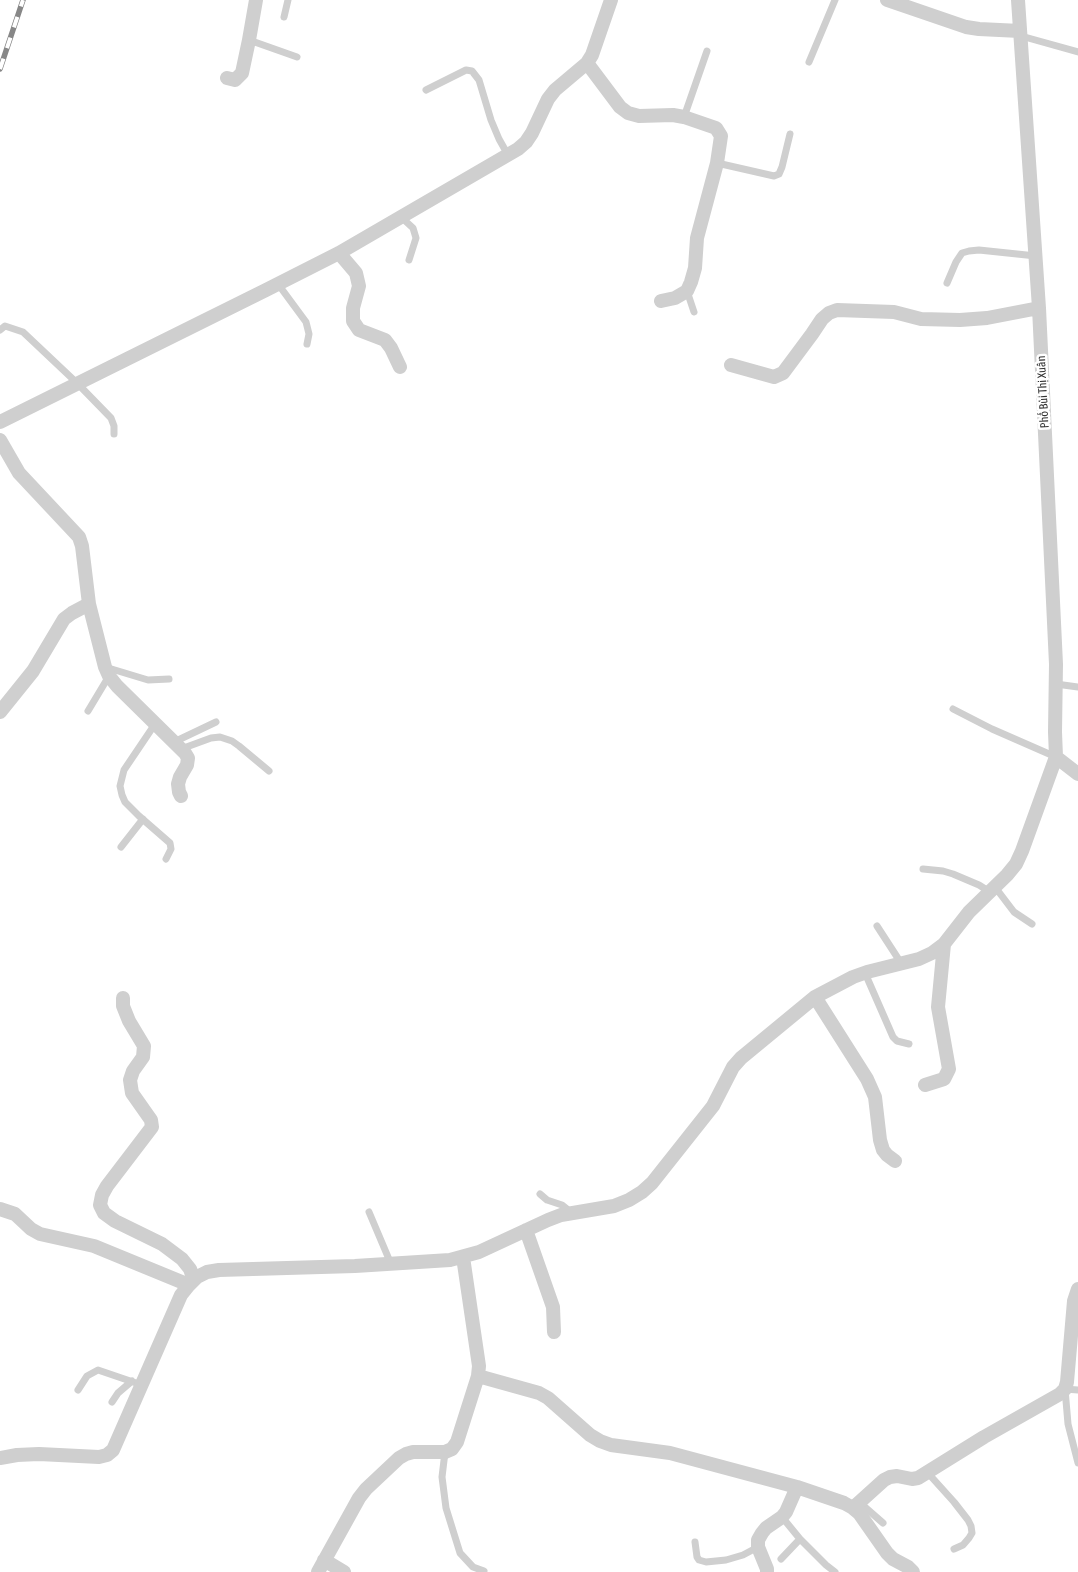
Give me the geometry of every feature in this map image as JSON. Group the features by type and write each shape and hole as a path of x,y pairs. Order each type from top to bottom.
{"street":[{"path":"227,78 235,80 242,73 256,0"},
{"path":"0,422 340,253 508,155 526,142 548,99 587,63 592,55 611,0"},
{"path":"887,0 966,27 1021,34"},
{"name":"Phố Bùi Thị Xuân","path":"1018,0 1039,308 1056,684 1056,757"},
{"path":"587,63 620,107 628,113 639,116 673,115 684,117 716,128 721,136 717,164 697,238 695,268 691,282 687,291 675,298 661,301"},
{"path":"340,253 356,273 359,286 352,308 353,321 359,330 386,340 400,367"},
{"path":"731,365 774,377 783,373 822,319 829,313 837,310 894,312 921,319 953,320 987,318 1039,308"},
{"path":"0,440 19,473 79,537 82,546 89,604 107,672 116,686 185,753 188,760 178,784 181,796"},
{"path":"0,712 33,671 64,619 89,604"},
{"path":"0,1458 39,1454 99,1457 107,1455 113,1450 137,1383 181,1295 191,1282 207,1272 219,1270 348,1267 450,1260 479,1252 548,1220 569,1214 614,1206 642,1192 652,1183 713,1106 733,1067 740,1058 815,997 865,973 932,954 944,944 969,912 993,890 1016,864 1056,757 1078,774"},
{"path":"925,1085 944,1079 950,1069 938,1007 944,944"},
{"path":"815,997 867,1079 876,1097 880,1140 883,1150 895,1161"},
{"path":"122,998 123,1006 144,1046 143,1058 133,1071 130,1080 132,1093 151,1120 152,1127 107,1186 102,1195 100,1205 104,1213 115,1221 162,1244 182,1259 190,1269 191,1282"},
{"path":"0,1209 15,1214 30,1229 40,1234 100,1248 191,1282"},
{"path":"526,1230 553,1307 554,1332"},
{"path":"344,1572 321,1566 358,1498 399,1458 406,1454 414,1452 444,1452 452,1449 457,1442 478,1376 479,1366 463,1257"},
{"path":"856,1505 884,1480 897,1476 912,1479 918,1478 984,1437 1060,1394 1072,1390 1067,1382 1074,1301 1078,1289"},
{"path":"478,1376 539,1392 590,1435 611,1445 670,1453 856,1505"},
{"path":"766,1572 767,1569 758,1547 758,1540 762,1533 786,1512 797,1487"},
{"path":"856,1505 859,1513 887,1553 913,1572"}],"lane":[{"path":"284,18 288,0"},
{"path":"809,62 835,0"},
{"path":"1021,34 1078,52"},
{"path":"249,40 297,57"},
{"path":"684,117 707,51"},
{"path":"426,90 466,70 472,71 479,80 491,120 508,155"},
{"path":"717,164 765,175 774,176 779,174 790,134"},
{"path":"401,217 413,228 416,238 409,260"},
{"path":"947,283 962,253 969,250 1036,256"},
{"path":"278,284 306,322 309,334 307,344"},
{"path":"687,291 694,312"},
{"path":"0,330 5,326 23,332 111,418 114,434"},
{"path":"88,711 107,672 148,680 169,679"},
{"path":"1056,684 1078,687"},
{"path":"953,709 992,729 1056,757"},
{"path":"177,745 216,722"},
{"path":"155,724 124,770 120,786 125,802 170,843 166,859"},
{"path":"177,745 220,737 232,741 269,771"},
{"path":"121,847 143,819"},
{"path":"923,869 943,871 993,890 1014,912 1032,924"},
{"path":"877,926 901,963"},
{"path":"865,973 896,1041 908,1044"},
{"path":"540,1194 547,1200 562,1205 569,1214"},
{"path":"370,1212 391,1264"},
{"path":"78,1390 87,1376 98,1370 137,1383"},
{"path":"112,1402 118,1393 137,1383"},
{"path":"1072,1390 1068,1424 1078,1463"},
{"path":"444,1452 442,1477 446,1508 460,1553 473,1567 484,1571"},
{"path":"927,1472 959,1508 971,1526 972,1533 969,1538 963,1545 954,1549"},
{"path":"856,1505 883,1523"},
{"path":"782,1517 800,1539 835,1572"},
{"path":"781,1559 800,1539"},
{"path":"695,1542 696,1556 699,1560 706,1562 726,1560 743,1555 758,1547"}],"railway":[{"path":"0,69 23,0"}]}
